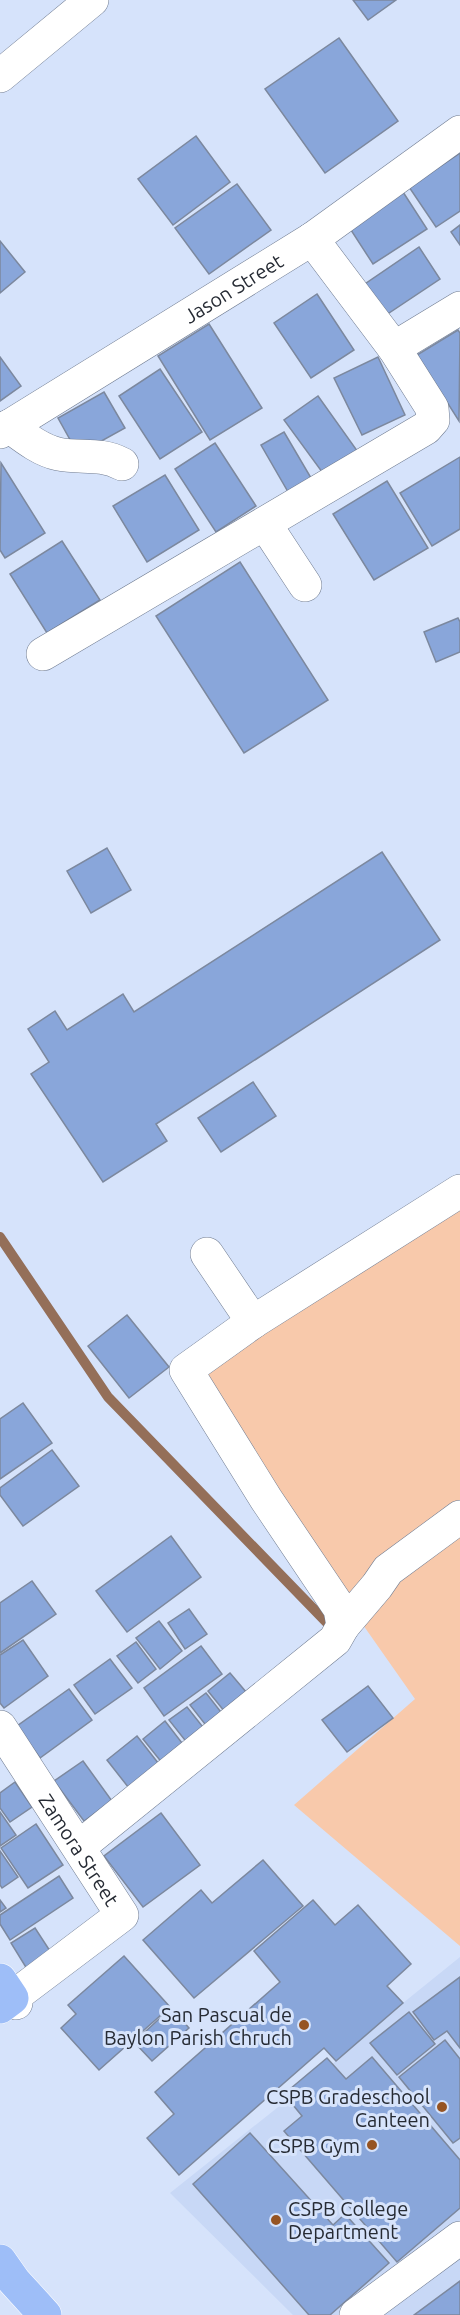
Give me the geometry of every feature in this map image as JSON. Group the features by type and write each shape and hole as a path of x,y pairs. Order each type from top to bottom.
{"main road":[{"path":"5,2278 45,2315"}],"street":[{"path":"0,76 92,0"},
{"name":"Jason Street","path":"5,429 312,239 460,132"},
{"path":"43,654 426,428 433,420 432,408 394,348 312,239"},
{"path":"394,348 460,308"},
{"path":"5,429 41,448 58,454 110,458 122,464"},
{"path":"265,524 305,585"},
{"path":"343,1626 340,1609 266,1499 186,1370 253,1322 460,1191"},
{"path":"207,1254 253,1322"},
{"path":"79,1847 336,1640 343,1626 388,1570 460,1518"},
{"name":"Zamora Street","path":"0,1727 122,1915 7,1997"},
{"path":"356,2315 460,2238"}],"shaded area":[{"path":"460,1198 460,1946 294,1805 415,1699 255,1471 191,1373"},
{"path":"460,1957 460,2315 293,2315 170,2193 336,2061"}],"building":[{"path":"353,0 396,0 368,20"},
{"path":"339,38 398,121 325,173 265,89"},
{"path":"196,136 230,182 173,225 138,179"},
{"path":"460,153 460,211 436,227 409,187"},
{"path":"237,184 271,230 209,274 175,228"},
{"path":"403,192 427,229 373,264 349,227"},
{"path":"460,225 460,245 451,232"},
{"path":"0,241 25,272 0,293"},
{"path":"419,247 440,279 380,319 359,288"},
{"path":"317,294 354,350 311,378 274,323"},
{"path":"209,324 262,408 210,440 158,356"},
{"path":"458,330 460,333 459,421 417,355"},
{"path":"0,357 21,386 0,401"},
{"path":"378,357 405,415 362,435 334,378"},
{"path":"160,369 202,432 160,459 119,396"},
{"path":"104,392 125,428 78,454 58,418"},
{"path":"318,396 358,452 325,476 284,420"},
{"path":"284,432 314,483 291,497 261,445"},
{"path":"215,443 256,506 216,532 175,469"},
{"path":"460,457 460,529 432,546 400,493"},
{"path":"1,463 45,533 5,558 0,550"},
{"path":"165,475 199,530 147,562 113,506"},
{"path":"387,481 428,548 374,580 333,514"},
{"path":"62,541 100,600 47,633 10,574"},
{"path":"240,562 328,700 244,753 156,616"},
{"path":"458,618 460,652 436,662 424,632"},
{"path":"107,848 131,890 91,913 67,871"},
{"path":"382,852 440,940 156,1124 167,1141 103,1182 31,1074 49,1062 28,1029 55,1011 67,1030 123,994 134,1012"},
{"path":"253,1082 276,1116 221,1152 198,1118"},
{"path":"127,1315 169,1367 129,1398 88,1346"},
{"path":"23,1403 52,1443 0,1479 0,1419"},
{"path":"52,1450 79,1486 23,1526 0,1495 0,1488"},
{"path":"171,1536 201,1577 127,1632 96,1591"},
{"path":"32,1581 56,1614 0,1653 0,1603"},
{"path":"189,1609 207,1634 185,1649 168,1623"},
{"path":"159,1621 182,1651 160,1669 136,1638"},
{"path":"23,1640 48,1676 4,1708 0,1703 0,1655"},
{"path":"136,1642 156,1669 138,1683 117,1656"},
{"path":"201,1646 222,1674 164,1716 144,1688"},
{"path":"110,1659 132,1688 95,1714 74,1685"},
{"path":"230,1673 252,1699 229,1717 208,1691"},
{"path":"368,1686 393,1718 347,1752 322,1720"},
{"path":"69,1689 92,1720 40,1758 17,1726"},
{"path":"206,1693 228,1721 212,1733 190,1705"},
{"path":"187,1707 210,1736 192,1749 169,1720"},
{"path":"165,1721 189,1752 167,1769 143,1739"},
{"path":"137,1736 162,1768 132,1792 107,1760"},
{"path":"83,1761 112,1801 84,1821 54,1781"},
{"path":"15,1782 32,1807 10,1822 0,1808 0,1793"},
{"path":"0,1812 16,1835 0,1846"},
{"path":"161,1813 200,1865 143,1907 104,1856"},
{"path":"36,1824 63,1865 28,1888 1,1848"},
{"path":"0,1851 18,1877 2,1888 0,1885"},
{"path":"263,1860 303,1906 194,1998 143,1940 201,1890 212,1903"},
{"path":"59,1876 73,1898 10,1940 0,1924 0,1915"},
{"path":"0,1900 6,1908 0,1912"},
{"name":"San Pascual de Baylon Parish Chruch","path":"313,1900 335,1925 358,1905 411,1964 387,1986 403,2003 336,2061 324,2048 179,2175 147,2138 174,2114 155,2092 280,1982 254,1951"},
{"path":"35,1928 52,1954 27,1969 11,1943"},
{"path":"124,1956 170,2007 99,2070 61,2028 76,2014 68,2005"},
{"path":"460,1977 460,2048 447,2031 434,2040 413,2012"},
{"path":"171,2008 189,2028 152,2061 134,2042"},
{"path":"409,2012 435,2044 397,2075 370,2043"},
{"name":"CSPB Gradeschool Canteen","path":"445,2040 460,2059 460,2138 453,2143 399,2077"},
{"name":"CSPB Gym","path":"372,2057 460,2160 460,2208 397,2262 284,2131 302,2116 284,2094 327,2058 346,2079"},
{"name":"CSPB College Department","path":"250,2133 333,2225 345,2214 389,2263 330,2315 309,2315 193,2184"},
{"path":"460,2281 460,2315 414,2315"}],"waterway":[{"path":"0,1237 108,1397 334,1630"}],"place":[{"name":"San Pascual de Baylon Parish Chruch","path":"304,2025"},
{"name":"CSPB Gradeschool Canteen","path":"442,2107"},
{"name":"CSPB Gym","path":"372,2145"},
{"name":"CSPB College Department","path":"276,2220"}]}
